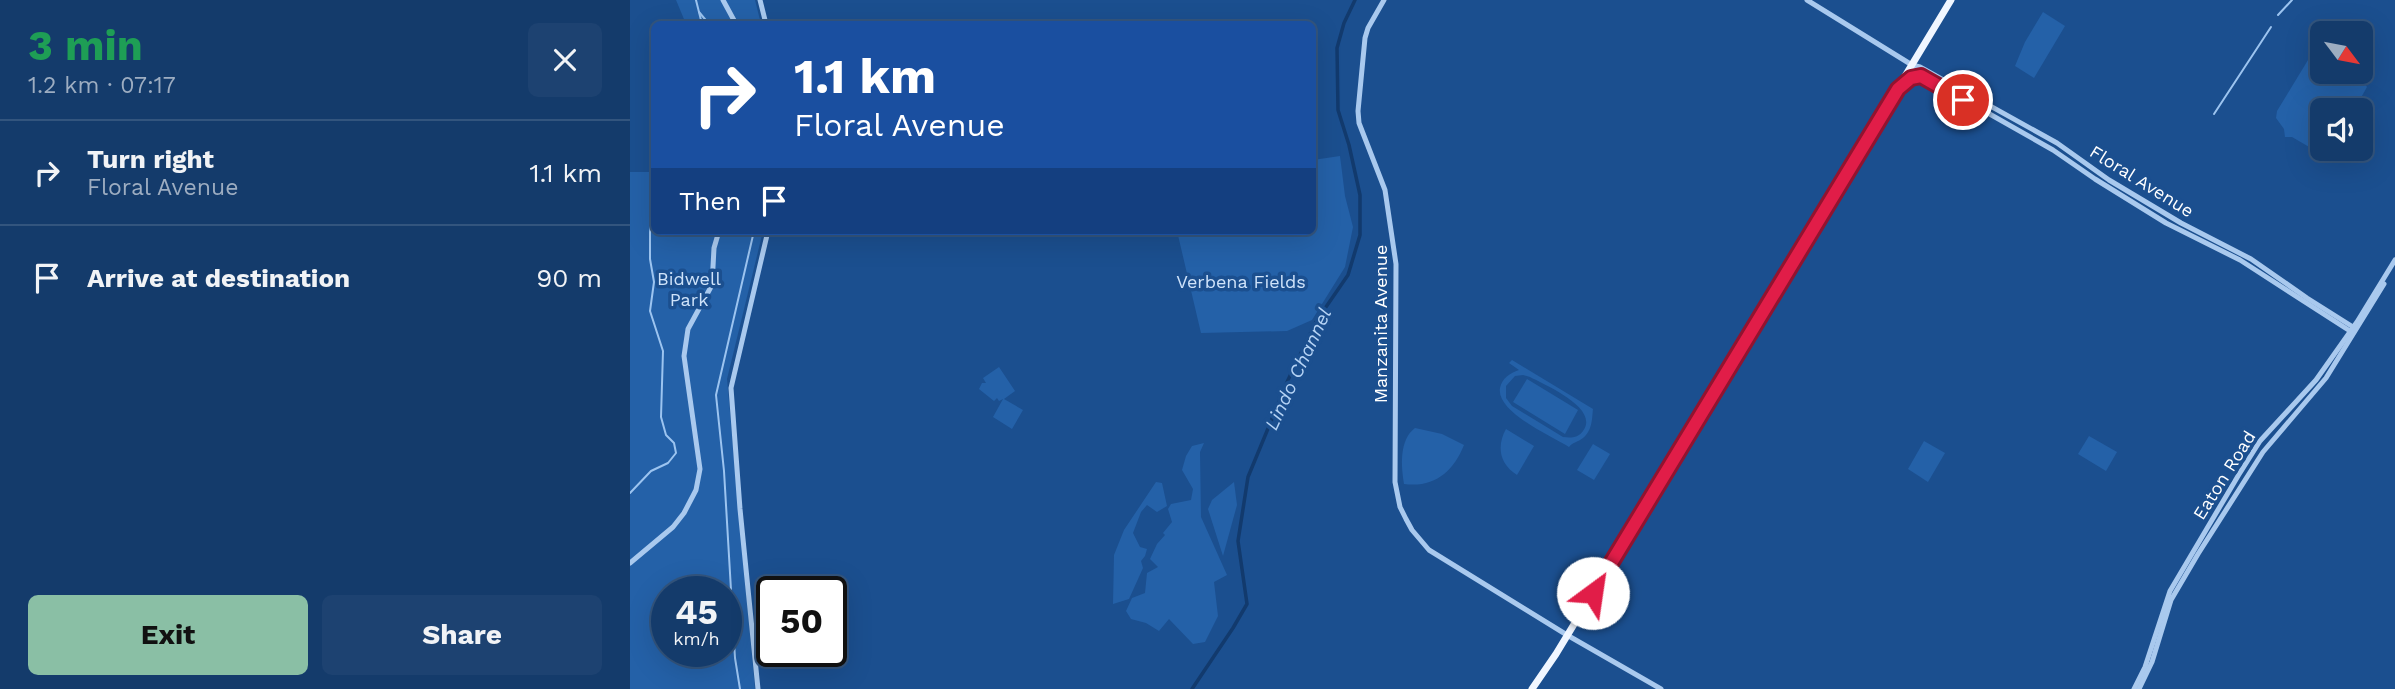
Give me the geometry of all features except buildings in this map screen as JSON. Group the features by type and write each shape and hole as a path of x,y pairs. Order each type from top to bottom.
{"main road":[{"path":"1532,689 1951,0"},
{"path":"1898,89 1915,76 1926,78"}],"street":[{"path":"723,0 734,21"},
{"path":"760,0 765,21"},
{"name":"Floral Avenue","path":"1807,0 1912,65 1926,78 2053,150 2177,229 2249,265 2283,290 2353,331"},
{"name":"Manzanita Avenue","path":"1381,1 1365,38 1358,111 1362,133 1385,190 1395,244 1397,282 1394,467 1397,494 1412,530 1429,550 1567,635"},
{"name":"Floral Avenue","path":"1912,65 2057,143 2120,187 2190,229 2243,254 2353,331"},
{"path":"630,563 673,527 692,498 699,481 700,469 684,356 688,329 712,285 714,248 718,235"},
{"path":"758,689 740,509 732,388 767,235"},
{"name":"Eaton Road","path":"2139,689 2152,662 2171,600 2198,554 2263,452 2321,384 2395,260"},
{"path":"2353,331 2395,266"},
{"name":"Eaton Road","path":"2134,689 2145,667 2170,591 2238,476 2260,442 2316,380 2353,331"},
{"path":"1567,635 1661,689"}],"green space":[{"path":"676,0 755,0 760,21 685,21"},
{"path":"2043,12 2065,26 2034,78 2015,66 2025,42"},
{"path":"2310,58 2310,84 2365,84 2367,87 2361,98 2310,98 2310,147 2292,137 2285,137 2284,129 2276,118 2277,111"},
{"name":"Verbena Fields","path":"1340,156 1345,196 1353,227 1345,267 1312,320 1287,331 1201,333 1178,235 1316,235 1316,160"},
{"name":"Bidwell Park","path":"651,170 651,235 762,235 727,379 755,689 630,689 630,172"},
{"path":"1512,360 1593,409 1586,435 1569,447 1515,414 1501,397 1500,388 1503,381 1519,370 1509,363","holes":["1515,376 1530,377 1569,398 1578,406 1586,422 1581,433 1574,437 1563,437 1512,406 1506,398 1506,386"]},
{"path":"999,367 1015,391 1004,399 1023,410 1012,429 993,417 1003,399 999,401 997,398 994,401 979,389 982,383 986,383 983,378"},
{"path":"1527,379 1578,410 1565,434 1513,402"},
{"path":"1415,428 1442,434 1464,445 1454,463 1441,476 1433,481 1415,485 1404,484 1404,446"},
{"path":"1506,429 1534,446 1517,475 1507,466 1501,455 1501,442"},
{"path":"2089,436 2117,452 2106,471 2078,454"},
{"path":"1924,441 1945,453 1928,482 1908,469"},
{"path":"1204,443 1200,452 1201,517 1227,575 1214,582 1218,616 1205,642 1193,644 1169,619 1159,631 1146,623 1131,619 1126,611 1132,598 1145,593 1147,573 1158,567 1150,559 1165,535 1163,533 1172,522 1168,509 1171,504 1191,500 1193,489 1182,470 1192,446"},
{"path":"1593,444 1610,454 1594,480 1577,470"},
{"path":"1156,482 1162,483 1167,506 1157,512 1147,505 1141,512 1133,533 1140,547 1147,549 1141,561 1143,568 1129,599 1113,604 1114,555 1124,530"},
{"path":"1234,482 1237,505 1223,556 1208,509 1212,500"}],"waterway":[{"path":"696,0 701,21"},
{"name":"Lindo Channel","path":"1192,689 1247,604 1238,541 1248,477 1288,380 1317,320 1348,275 1360,235 1360,195 1338,110 1337,48 1344,23 1355,0"},
{"path":"2278,15 2292,0"},
{"path":"699,12 706,21"},
{"path":"2214,114 2271,27"},
{"path":"630,493 651,471 668,463 676,453 674,443 666,435 661,417 663,351 650,311 654,282 650,259 651,224"},
{"path":"740,689 735,658 724,471 716,395 753,235"}],"route":[{"path":"1593,593 1898,89 1911,78 1921,76 1963,100"}]}
